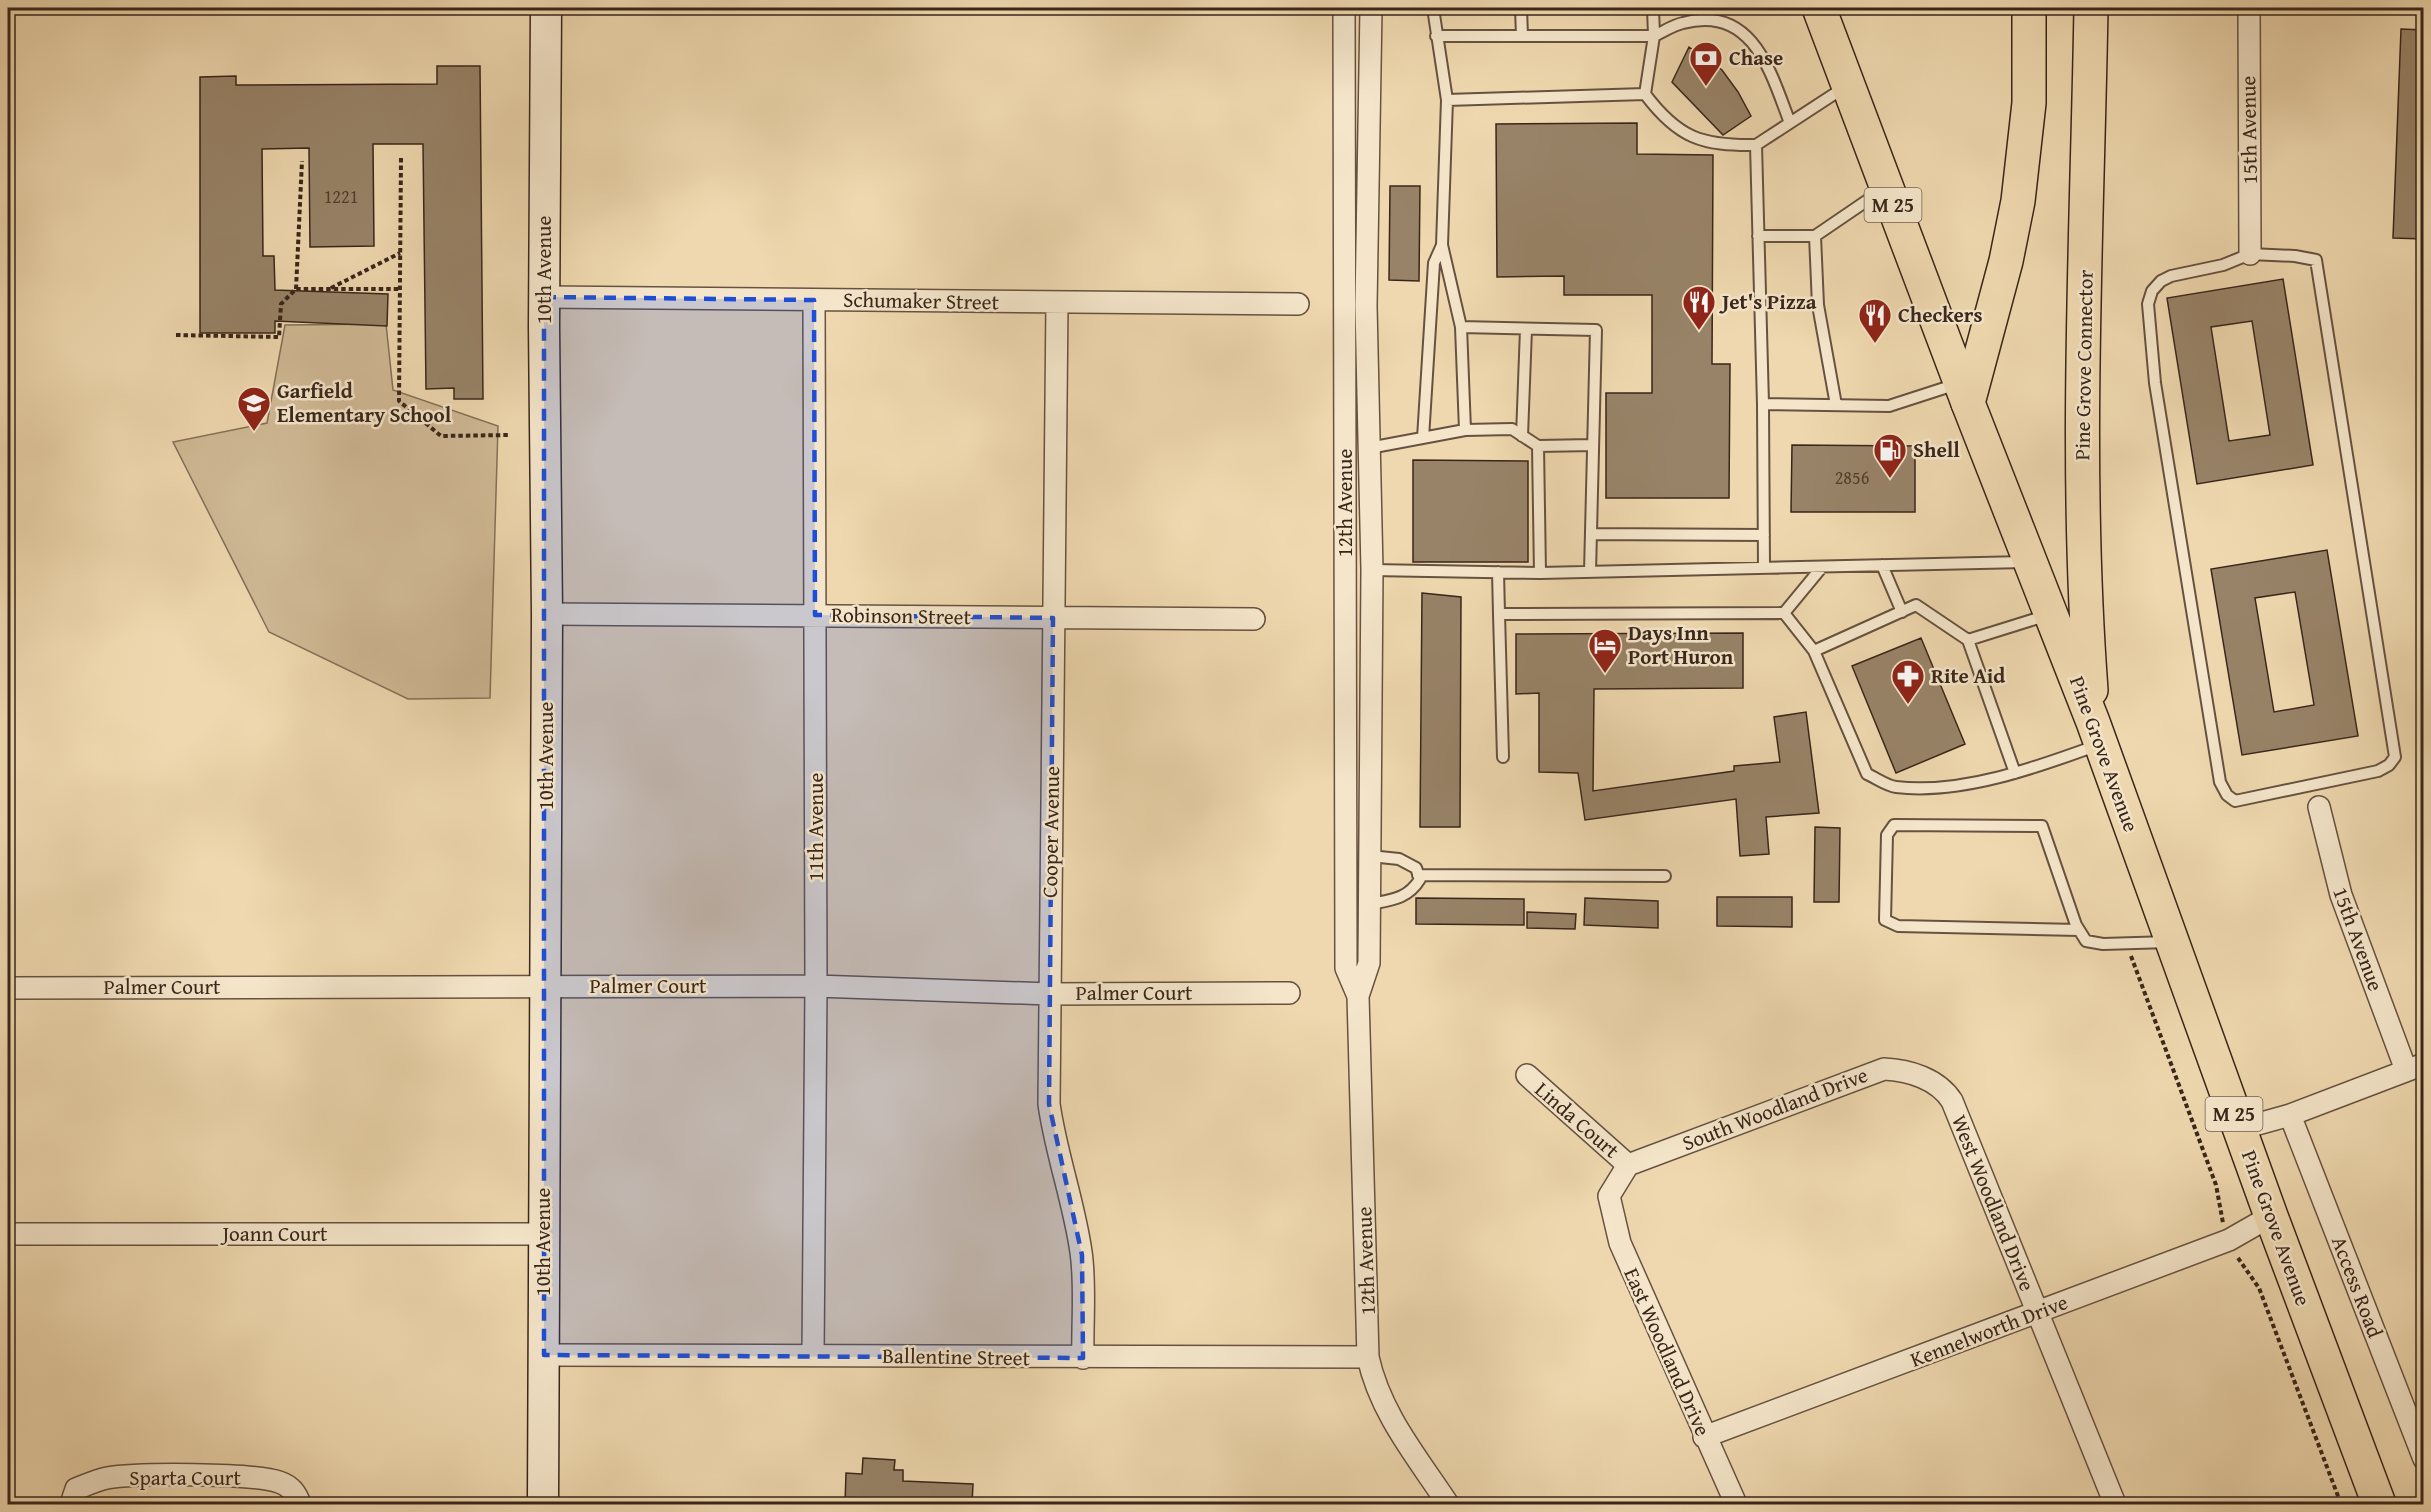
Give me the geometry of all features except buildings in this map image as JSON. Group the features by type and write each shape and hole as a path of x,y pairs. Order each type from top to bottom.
{"main road":[{"name":"Pine Grove Avenue","path":"1819,8 1964,393 2097,733 2271,1216 2379,1504"},
{"path":"1964,393 2006,261 2018,201 2029,103 2029,8"},
{"name":"Pine Grove Connector","path":"2091,8 2082,497 2084,597 2097,733"}],"street":[{"name":"10th Avenue","path":"543,1504 547,614 544,297 546,8"},
{"name":"12th Avenue","path":"1344,8 1346,968 1358,996"},
{"name":"12th Avenue","path":"1371,8 1366,306 1372,570 1370,904 1369,963 1358,996 1368,1357 1373,1382 1386,1413 1448,1504"},
{"name":"15th Avenue","path":"2249,8 2250,254"},
{"name":"Schumaker Street","path":"544,297 1298,304"},
{"name":"11th Avenue","path":"813,1355 816,986 814,300"},
{"name":"Cooper Avenue","path":"1057,302 1048,994 1052,1014 1049,1104 1054,1137 1082,1255 1083,1358"},
{"name":"Robinson Street","path":"547,614 1254,619"},
{"name":"15th Avenue","path":"2319,807 2341,895 2415,1067"},
{"name":"Palmer Court","path":"8,988 816,986 1048,994 1288,993"},
{"path":"2240,1129 2290,1115 2415,1067"},
{"name":"South Woodland Drive","path":"1628,1165 1884,1069 1913,1074 1939,1086 1952,1101"},
{"name":"Linda Court","path":"1527,1075 1628,1165"},
{"name":"West Woodland Drive","path":"1952,1101 2115,1504"},
{"name":"Access Road","path":"2290,1115 2424,1459"},
{"name":"East Woodland Drive","path":"1628,1165 1609,1196 1620,1243 1704,1437 1736,1504"},
{"name":"Kennelworth Drive","path":"1704,1437 2229,1240 2271,1216"},
{"name":"Joann Court","path":"8,1234 543,1234"},
{"name":"Ballentine Street","path":"544,1355 1368,1357"},
{"name":"Sparta Court","path":"73,1496 106,1478 193,1476 266,1479 297,1497"}],"lane":[{"path":"1432,8 1447,100 1442,245 1461,327 1465,430"},
{"path":"1521,8 1522,36"},
{"path":"1653,8 1654,36 1645,94 1662,116 1680,132 1708,142 1756,146 1848,86"},
{"path":"1436,36 1654,36 1683,22 1709,20 1737,27 1753,41 1772,75 1790,123"},
{"path":"1447,100 1645,94"},
{"path":"1756,146 1763,404 1764,568"},
{"path":"1758,236 1815,236 1886,187"},
{"path":"1815,236 1818,305 1836,405"},
{"path":"1423,438 1434,263 1442,245"},
{"path":"2250,254 2295,255 2316,260 2395,757 2389,765 2378,771 2235,801 2227,795 2220,782 2155,383 2148,304 2152,291 2161,281 2171,276 2223,266 2250,254"},
{"path":"1461,327 1596,330 1590,572"},
{"path":"1522,436 1526,329"},
{"path":"1763,404 1889,406 1964,393"},
{"path":"1369,448 1465,430 1512,429 1538,446 1593,445"},
{"path":"1538,446 1540,573"},
{"path":"1591,534 1764,535"},
{"path":"1372,570 1540,573 2030,562"},
{"path":"1882,565 1902,612"},
{"path":"1784,613 1822,567"},
{"path":"1498,572 1503,757"},
{"path":"1814,651 1916,605 1968,640 2015,773"},
{"path":"1784,613 1814,651 1867,774 1894,787 1947,786 2015,773 2097,733"},
{"path":"1498,614 1784,613"},
{"path":"1968,640 2050,614"},
{"path":"2079,930 1898,926 1885,920 1887,835 1894,825 2042,826 2079,930 2086,941 2103,944 2172,942"},
{"path":"1370,856 1399,859 1416,868 1420,879 1413,891 1399,898 1370,904"},
{"path":"1418,875 1665,876"}],"path":[{"path":"401,158 399,402 441,436 510,435"},
{"path":"176,335 279,337 281,304 296,289 302,161"},
{"path":"329,289 400,253"},
{"path":"296,289 400,289"}],"highlighted area":[{"path":"544,297 814,300 815,615 1053,618 1049,1104 1082,1255 1083,1358 544,1355"}],"shaded area":[{"path":"386,324 393,390 498,426 490,698 408,699 269,632 173,442 267,423 285,325"}],"place":[{"name":"Chase","path":"1706,87"},
{"name":"Jet's Pizza","path":"1699,331"},
{"name":"Checkers","path":"1875,344"},
{"name":"Garfield Elementary School","path":"254,432"},
{"name":"Shell","path":"1890,479"},
{"name":"Days Inn Port Huron","path":"1605,674"},
{"name":"Rite Aid","path":"1908,705"}]}
